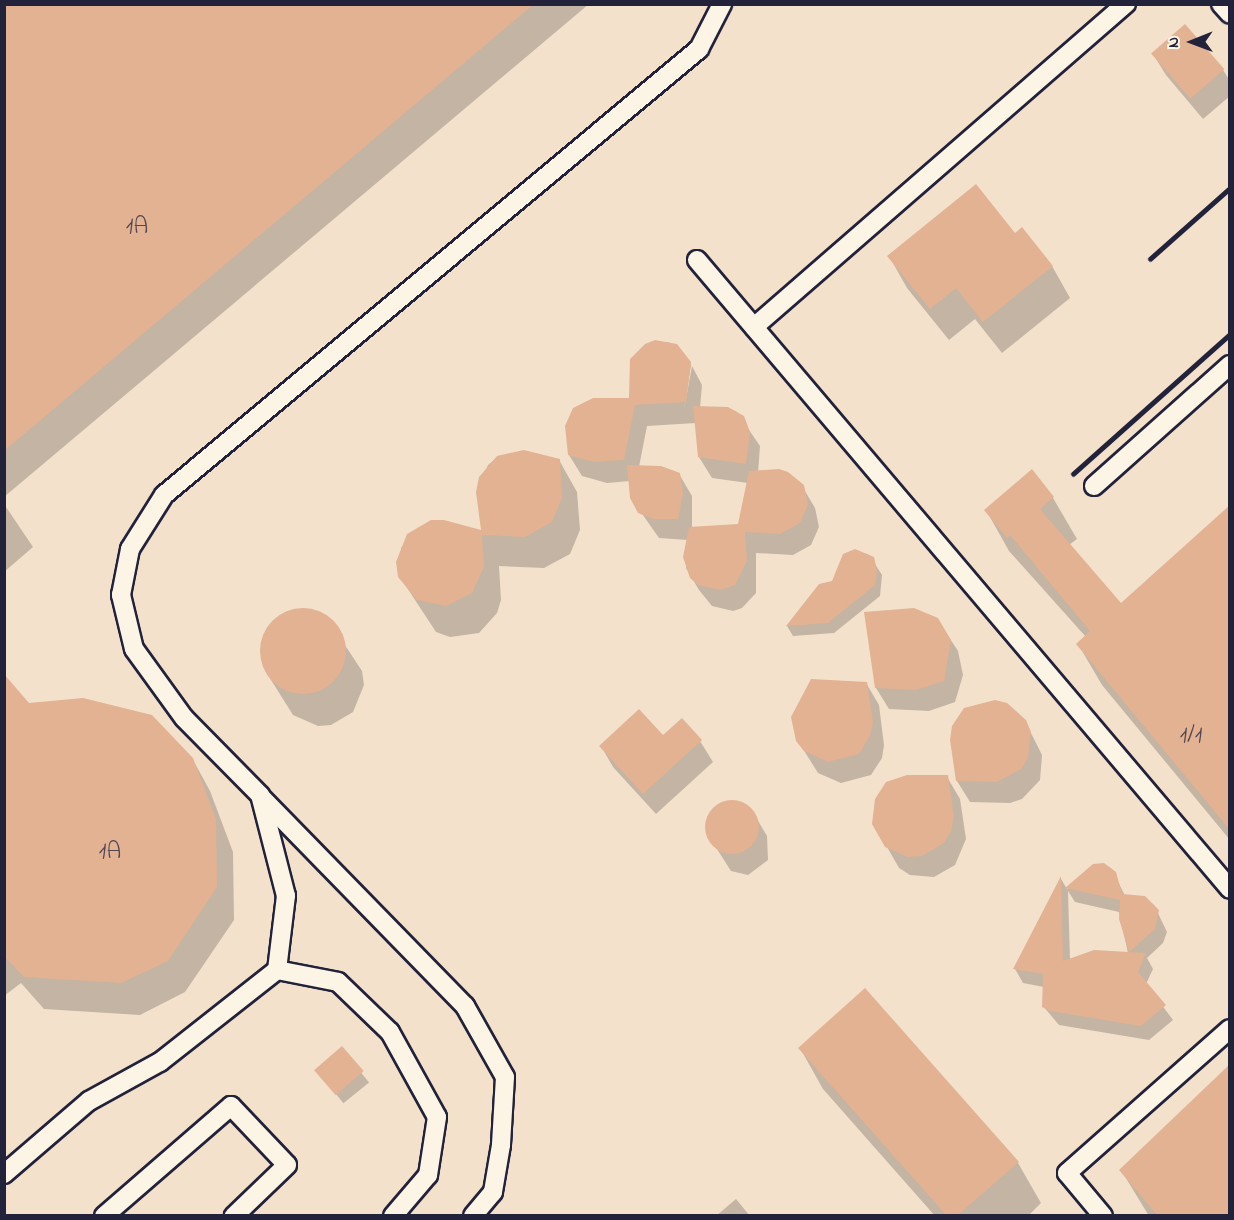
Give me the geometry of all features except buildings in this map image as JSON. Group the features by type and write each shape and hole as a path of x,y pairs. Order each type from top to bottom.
{"lane":[{"path":"473,1215 493,1192 501,1145 505,1077 465,1006 184,718 134,649 122,595 130,549 164,495 699,49 722,4"},
{"path":"754,327 1126,4"},
{"path":"1221,4 1230,14"},
{"path":"697,260 1230,890"},
{"path":"1094,486 1230,365"},
{"path":"4,1174 89,1101 160,1062 277,970 286,896 260,795"},
{"path":"277,970 338,982 390,1032 437,1117 428,1175 393,1215"},
{"path":"1103,1215 1067,1173 1230,1029"},
{"path":"104,1215 231,1106 287,1165 234,1215"}],"shaded area":[{"path":"5,5 1229,5 1229,1216 5,1216"}],"railway":[{"path":"1150,259 1230,188"},
{"path":"1073,474 1230,334"}]}
